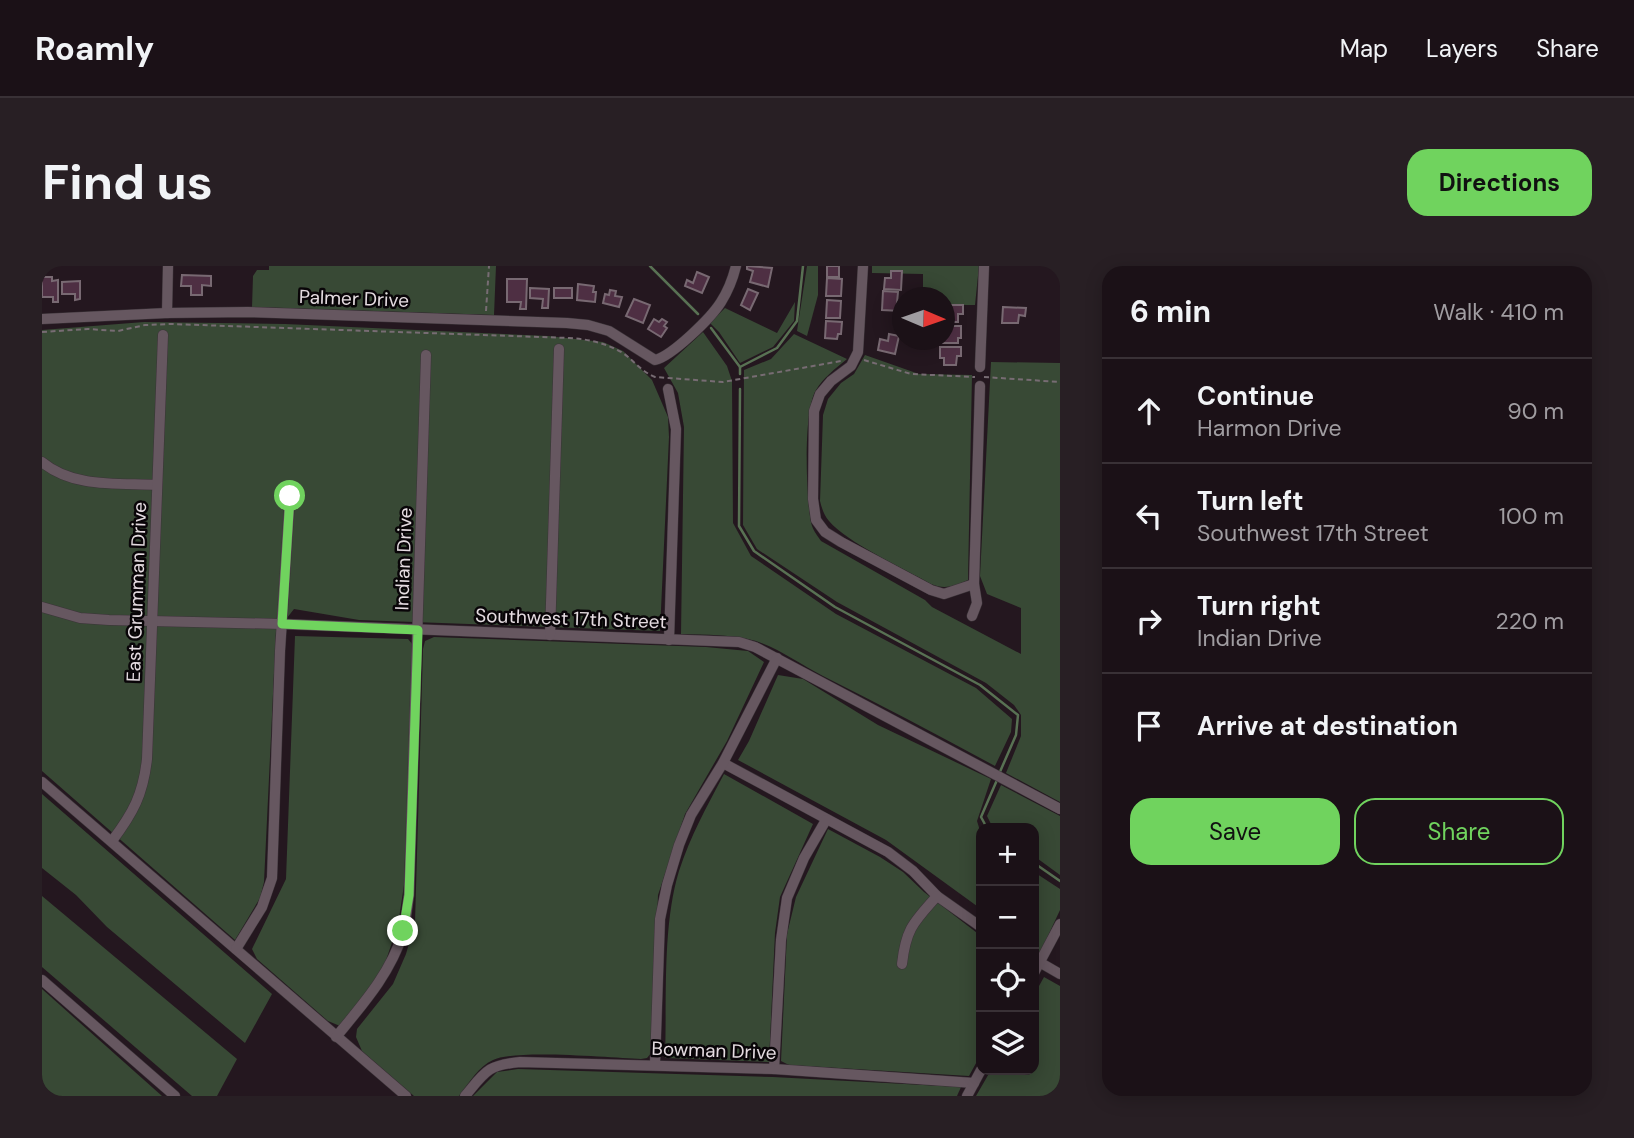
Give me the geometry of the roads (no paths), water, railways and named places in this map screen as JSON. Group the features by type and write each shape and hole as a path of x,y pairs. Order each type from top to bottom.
{"street":[{"path":"167,313 168,266"},
{"name":"Palmer Drive","path":"42,319 167,313 261,313 588,325 609,331 655,360 667,356 722,302 736,266"},
{"path":"863,266 858,352 851,366 820,394 814,411 813,499 816,520 825,532 841,542 931,590 944,594 974,584"},
{"path":"980,367 984,266"},
{"name":"East Grumman Drive","path":"112,841 131,816 144,782 153,622 163,335"},
{"path":"550,635 559,349"},
{"name":"Indian Drive","path":"337,1037 382,981 403,931 409,895 426,355"},
{"path":"972,616 977,603 974,584 980,386"},
{"path":"667,388 676,429 669,640"},
{"path":"42,462 53,472 73,480 157,485"},
{"path":"236,949 262,907 272,878 290,496"},
{"name":"Southwest 17th Street","path":"42,607 80,618 153,622 282,624 739,642 755,647 1060,809"},
{"path":"655,1064 660,919 679,845 691,815 723,763 777,659"},
{"path":"723,763 888,852 914,872 937,895 976,923"},
{"path":"42,782 406,1096"},
{"path":"774,1069 781,940 787,898 804,858 826,820"},
{"path":"902,964 905,939 911,926 937,895"},
{"path":"1039,958 1060,924"},
{"path":"1039,962 1060,974"},
{"path":"42,980 175,1096"},
{"name":"Bowman Drive","path":"465,1096 484,1073 498,1064 520,1062 774,1069 974,1083"},
{"path":"967,1096 978,1075"}],"waterway":[{"path":"650,266 698,314"},
{"path":"740,367 777,348 797,321 803,266"},
{"path":"711,328 740,367 740,374"},
{"path":"740,389 739,526 754,551 835,607 980,685 1018,715 1016,735 999,774"},
{"path":"984,823 981,817 997,780"},
{"path":"1039,866 1060,881"}]}
